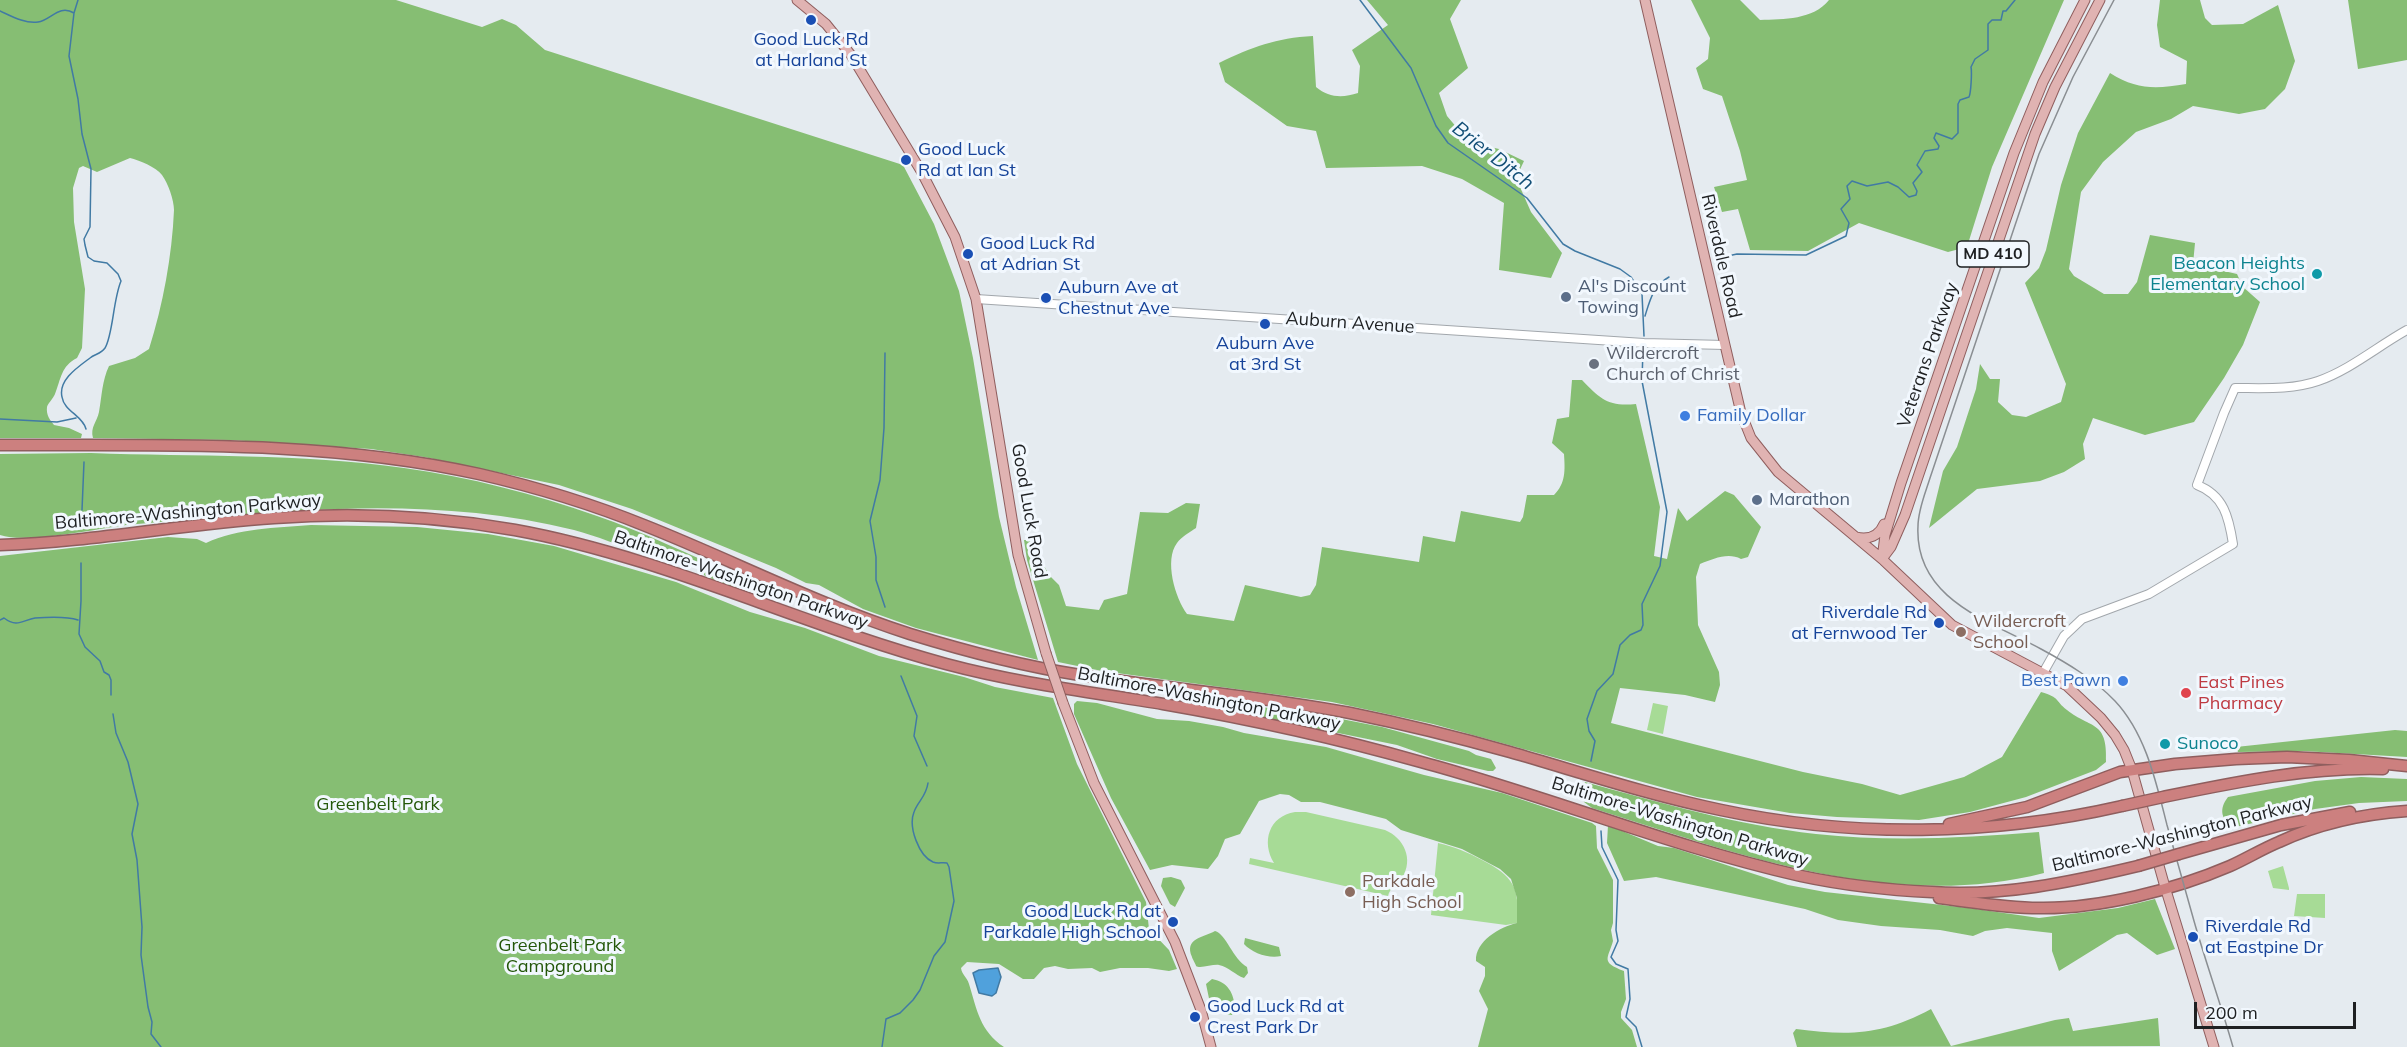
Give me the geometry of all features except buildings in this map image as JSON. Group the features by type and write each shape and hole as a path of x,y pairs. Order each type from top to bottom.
{"highway":[{"name":"Baltimore-Washington Parkway","path":"0,445 282,448 358,454 441,466 528,486 605,510 903,632 1000,659 1075,674 1267,699 1375,718 1475,742 1655,794 1724,811 1797,822 1893,829 1971,829 2006,826 2062,818 2163,797 2295,774 2407,768"},
{"name":"Baltimore-Washington Parkway","path":"0,545 51,542 267,518 316,516 413,517 476,523 520,531 636,560 854,635 948,664 1030,682 1221,715 1339,741 1489,781 1752,864 1804,876 1870,887 1930,892 2009,890 2089,877 2138,866 2305,819 2352,811 2407,806"},
{"path":"1893,829 1950,824 2010,812 2050,799 2109,775 2175,764 2268,757 2349,760 2407,768"},
{"path":"1870,887 1920,896 2038,908 2102,903 2165,887 2229,866 2280,841 2314,828 2364,815 2407,811"}],"main road":[{"name":"Good Luck Road","path":"797,0 826,24 846,48 921,171 955,237 976,299 1018,555 1046,653 1094,783 1176,942 1197,999 1211,1047"},
{"name":"Riverdale Road","path":"1645,0 1744,423 1754,443 1778,472 1882,559 1952,625 2076,693 2102,718 2124,750 2132,770 2214,1047"},
{"name":"Veterans Parkway","path":"1882,559 1885,536 1901,483 2014,153 2043,82 2085,0"},
{"name":"Veterans Parkway","path":"1882,559 1892,547 1905,515 2032,141 2055,87 2100,0"},
{"path":"1854,537 1866,538 1879,533 1901,483"}],"street":[{"name":"Auburn Avenue","path":"976,299 1644,343 1725,345"},
{"path":"2043,673 2061,639 2082,619 2149,594 2233,544 2224,506 2215,494 2197,485 2235,388 2285,387 2317,381 2341,371 2407,330"}],"green space":[{"path":"0,0 396,0 482,27 502,19 516,25 545,50 903,165 934,224 959,291 973,358 999,517 1016,587 1038,660 916,628 863,609 819,585 806,583 776,568 632,509 559,485 424,457 371,449 230,440 93,438 93,428 99,412 109,366 135,358 149,349 163,298 169,263 174,210 170,192 159,172 147,164 130,158 97,172 83,166 79,168 73,188 74,222 85,289 82,348 77,358 65,369 47,410 54,425 82,434 81,438 0,438"},
{"path":"1367,0 1461,0 1450,19 1468,68 1439,93 1447,116 1469,142 1499,149 1524,161 1516,178 1531,212 1562,253 1551,278 1499,270 1504,203 1462,179 1422,166 1326,168 1316,131 1287,126 1225,82 1219,63 1264,44 1313,36 1316,87 1336,96 1358,93 1360,66 1352,50 1388,25"},
{"path":"1691,0 1740,0 1760,20 1788,19 1806,15 1822,7 1829,0 2064,0 1992,167 1967,247 1948,252 1859,223 1808,251 1750,250 1738,209 1722,212 1714,187 1747,180 1722,96 1703,89 1696,68 1708,59 1710,38"},
{"path":"2160,0 2200,0 2205,18 2212,25 2243,24 2278,5 2295,61 2285,89 2265,109 2239,114 2193,106 2171,119 2136,132 2103,162 2081,192 2069,269 2074,276 2104,294 2128,294 2137,282 2150,235 2195,243 2193,264 2237,274 2243,287 2260,302 2243,345 2194,422 2145,435 2093,418 2083,444 2085,459 2064,472 2040,481 1977,489 1929,528 1943,471 1957,447 1976,389 1980,364 1990,379 2000,379 1998,402 2012,415 2026,417 2061,402 2066,384 2025,283 2039,268 2046,250 2061,185 2078,133 2110,73 2129,83 2147,87 2186,84 2187,61 2160,47 2157,25"},
{"path":"2348,0 2407,0 2407,60 2358,69"},
{"path":"1572,380 1582,380 1600,397 1612,403 1636,404 1660,507 1654,556 1667,559 1678,508 1687,521 1725,491 1734,495 1761,527 1748,557 1715,558 1700,564 1696,577 1698,625 1719,672 1720,685 1715,702 1685,695 1620,688 1611,723 1900,795 1964,777 2002,757 2041,692 2055,698 2067,710 2101,732 2106,748 2106,762 2096,770 2026,797 1970,812 1919,820 1790,813 1697,797 1433,724 1332,702 1102,671 1058,662 1027,560 1024,540 1030,540 1049,575 1059,585 1066,606 1099,610 1104,600 1127,594 1140,512 1168,513 1186,503 1200,504 1196,528 1181,539 1173,550 1171,569 1175,589 1187,614 1234,621 1245,585 1301,597 1310,595 1316,585 1322,547 1419,562 1423,536 1455,542 1461,511 1520,522 1527,495 1554,495 1563,481 1564,454 1552,443 1557,419 1569,417"},
{"path":"91,453 326,460 365,463 453,476 526,494 615,522 735,574 739,581 737,586 733,587 705,576 698,567 671,560 664,552 658,550 650,554 643,553 574,530 485,514 441,510 396,508 307,510 126,525 44,537 0,535 0,454"},
{"name":"Greenbelt Park","path":"311,525 417,527 488,534 554,546 676,582 750,612 805,628 879,656 995,687 1053,698 1077,764 1146,902 1149,929 1169,950 1177,969 1169,971 1120,968 1100,972 1092,968 1068,969 1055,966 1044,968 1034,979 1023,979 999,964 967,962 961,968 980,1019 996,1041 1004,1047 0,1047 0,556 168,537 197,539 206,543 231,534"},
{"path":"1077,701 1097,703 1157,719 1189,721 1326,747 1424,775 1502,793 1592,823 1596,826 1597,848 1613,880 1611,930 1613,941 1608,959 1611,965 1624,971 1626,999 1621,1018 1632,1030 1637,1047 1478,1047 1488,1009 1479,991 1485,976 1485,967 1476,961 1477,954 1484,941 1490,936 1517,923 1517,898 1511,879 1500,869 1462,849 1401,830 1386,819 1320,802 1301,802 1289,795 1280,794 1259,801 1240,834 1225,839 1218,856 1208,869 1172,865 1150,870 1111,798 1074,714 1074,704"},
{"path":"1233,703 1326,716 1382,727 1469,751 1491,759 1496,768 1488,771 1437,759 1397,745 1235,712 1230,707"},
{"path":"1653,703 1668,706 1663,734 1647,730"},
{"path":"2395,730 2407,731 2407,757 2303,751 2238,752 2236,747"},
{"path":"2361,777 2407,779 2407,801 2359,803 2315,809 2231,828 2223,817 2223,805 2228,797 2315,781"},
{"path":"1585,782 1728,819 1816,834 1872,838 1928,838 2039,832 2044,873 1987,883 1929,886 1872,882 1815,872 1702,843 1592,808 1584,802 1580,792"},
{"path":"1295,812 1306,812 1385,830 1392,834 1402,844 1407,857 1402,878 1388,896 1249,864 1250,858 1274,863 1268,847 1270,831 1279,819"},
{"path":"1608,825 1658,846 1674,848 1788,885 1825,892 2039,918 2118,908 2155,899 2175,949 2157,955 2127,933 2117,935 2059,971 2052,951 2052,933 2007,928 1985,931 1973,936 1940,930 1881,926 1838,920 1805,909 1656,877 1624,881 1607,843"},
{"path":"1438,843 1476,857 1507,877 1517,900 1517,923 1506,925 1431,915"},
{"path":"2283,866 2289,890 2273,888 2268,871"},
{"path":"1171,877 1181,880 1185,888 1175,907 1170,904 1161,886 1163,878"},
{"path":"2297,894 2325,894 2325,918 2294,916"},
{"path":"1215,931 1223,937 1247,967 1248,973 1244,978 1219,965 1196,966 1190,951 1193,942"},
{"path":"1245,938 1279,947 1281,956 1271,957 1256,953 1244,944"},
{"path":"1212,979 1218,980 1232,993 1235,1009 1232,1015 1211,1008 1206,984"},
{"path":"1931,1009 1951,1046 2069,1018 2073,1031 2158,1018 2160,1046 1797,1047 1793,1033 1796,1029 1850,1033 1881,1029 1914,1018"}],"water":[{"path":"998,968 1001,977 996,993 992,996 979,993 973,973"}],"waterway":[{"path":"74,13 78,0"},
{"name":"Brier Ditch","path":"1360,0 1411,68 1436,126 1448,143 1527,198 1563,244 1620,269 1631,277 1642,294 1644,336"},
{"path":"1714,259 1737,254 1806,255 1846,236 1849,223 1841,209 1850,199 1847,186 1852,181 1867,186 1888,182 1909,197 1916,195 1917,191 1913,183 1922,172 1917,165 1925,151 1938,149 1939,146 1934,138 1936,133 1952,139 1958,133 1958,104 1960,100 1969,97 1971,67 1975,59 1988,50 1988,24 1992,20 2001,20 2003,11 2006,11 2015,0"},
{"path":"0,11 28,22 43,21 64,10 74,13 69,56 78,99 82,134 91,169 90,227 84,239 85,245 88,257 94,261 107,263 118,274 121,281 110,335 105,348 70,374 63,385 63,402 81,420 86,429"},
{"path":"1645,316 1656,289 1669,277"},
{"name":"Brier Ditch","path":"1591,761 1595,741 1589,731 1587,719 1597,691 1613,674 1620,645 1630,635 1641,630 1643,625 1642,604 1660,566 1667,512 1642,381 1643,349"},
{"path":"885,353 884,428 880,480 870,521 876,557 876,580 885,607"},
{"path":"0,419 57,422 76,418"},
{"path":"82,510 84,462"},
{"path":"81,563 79,634 85,647 100,661 104,672 109,675 111,695"},
{"path":"0,620 4,618 16,623 46,617 78,620"},
{"path":"901,676 917,716 914,736 927,766"},
{"path":"113,714 116,733 128,762 138,804 132,834 137,860 142,927 141,955 152,1022 151,1034 161,1047"},
{"path":"882,1047 886,1019 900,1013 913,1000 920,990 934,956 945,942 954,901 947,863 935,863 923,854 912,825 914,812 926,792 928,783"},
{"name":"Brier Ditch","path":"1601,831 1602,847 1618,880 1616,930 1618,941 1611,957 1616,964 1628,969 1630,999 1626,1017 1636,1027 1642,1047"}],"tram line":[{"path":"2114,0 2073,77 2039,154 1922,502 1918,526 1920,551 1928,572 1941,590 1958,604 2080,672 2115,701 2135,728 2154,776 2194,921 2233,1047"}],"place":[{"name":"Good Luck Rd at Harland St","path":"811,20"},
{"name":"Good Luck Rd at Ian St","path":"906,160"},
{"name":"Good Luck Rd at Adrian St","path":"968,254"},
{"name":"Beacon Heights Elementary School","path":"2317,274"},
{"name":"Al's Discount Towing","path":"1566,297"},
{"name":"Auburn Ave at Chestnut Ave","path":"1046,298"},
{"name":"Auburn Ave at 3rd St","path":"1265,324"},
{"name":"Wildercroft Church of Christ","path":"1594,364"},
{"name":"Family Dollar","path":"1685,416"},
{"name":"Marathon","path":"1757,500"},
{"name":"Riverdale Rd at Fernwood Ter","path":"1939,623"},
{"name":"Wildercroft School","path":"1961,632"},
{"name":"Best Pawn","path":"2123,681"},
{"name":"East Pines Pharmacy","path":"2186,693"},
{"name":"Sunoco","path":"2165,744"},
{"name":"Parkdale High School","path":"1350,892"},
{"name":"Good Luck Rd at Parkdale High School","path":"1173,922"},
{"name":"Riverdale Rd at Eastpine Dr","path":"2193,937"},
{"name":"Good Luck Rd at Crest Park Dr","path":"1195,1017"}],"park label":[{"name":"Greenbelt Park Campground","path":"560,956"}]}
